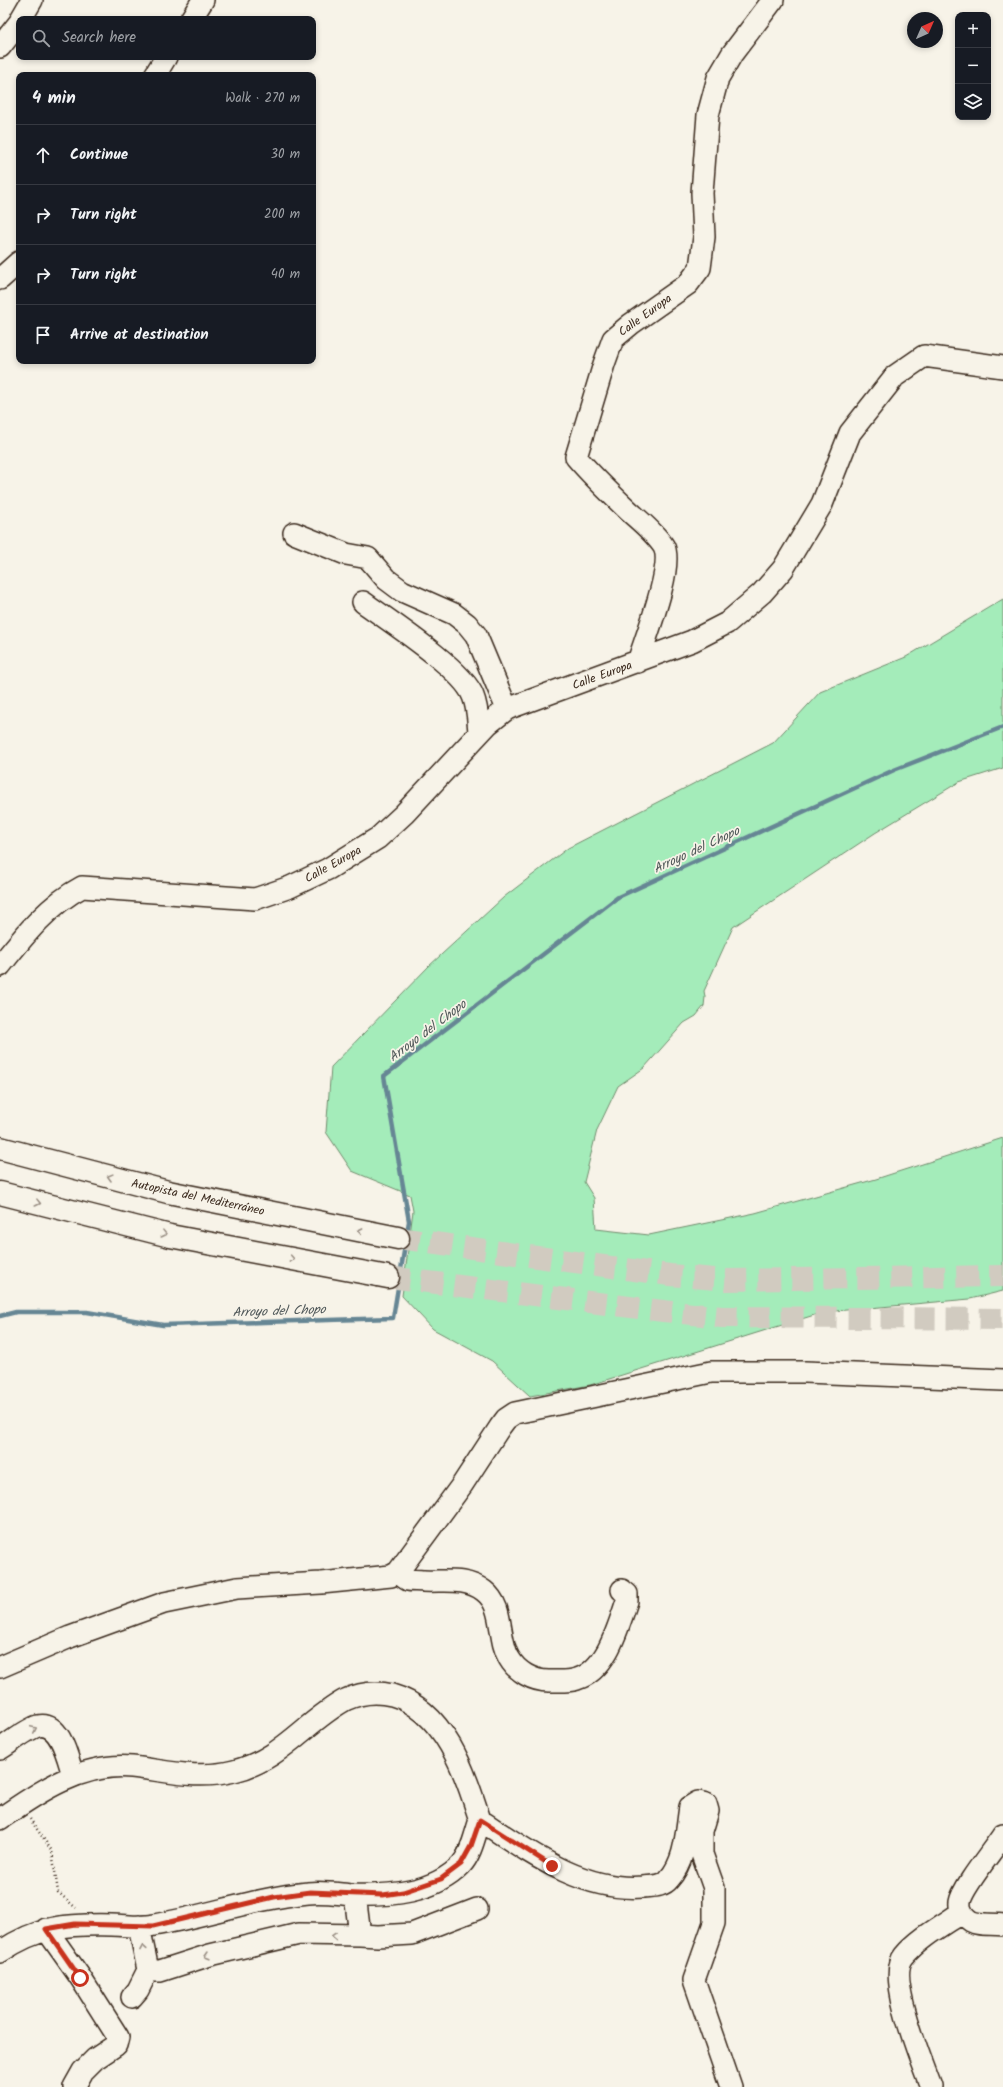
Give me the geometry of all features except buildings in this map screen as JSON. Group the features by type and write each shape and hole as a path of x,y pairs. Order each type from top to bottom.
{"highway":[{"name":"Autopista del Mediterráneo","path":"0,1148 168,1192 398,1238"},
{"path":"0,1193 170,1236 388,1277"}],"street":[{"path":"24,16 32,0"},
{"path":"193,16 203,0"},
{"name":"Calle Europa","path":"638,662 650,620 661,595 666,566 664,548 645,526 593,478 576,457 613,339 631,324 688,284 700,268 704,237 702,193 708,115 718,78 732,54 773,0"},
{"path":"0,48 16,27"},
{"path":"157,72 164,60"},
{"path":"0,279 16,265"},
{"name":"Calle Europa","path":"0,966 37,922 65,896 82,887 255,898 290,887 328,869 378,838 404,814 488,724 507,709 692,641 727,623 762,593 783,569 822,504 850,433 895,376 924,356 1003,366"},
{"path":"294,533 346,554 368,558 386,579 402,591 454,614 467,624 476,635 507,709"},
{"path":"363,602 442,660 463,682 473,695 477,708 479,733"},
{"path":"0,1667 70,1637 164,1603 237,1588 328,1583 391,1576 398,1572 462,1485 506,1419 515,1413 711,1372 805,1372 1003,1380"},
{"path":"398,1572 408,1580 459,1581 473,1584 485,1592 494,1603 499,1617 504,1646 509,1658 518,1669 529,1677 542,1681 575,1680 585,1676 594,1669 612,1644 628,1599 626,1592 622,1590"},
{"path":"0,1819 73,1775 105,1768 131,1767 175,1774 209,1775 234,1771 272,1756 345,1700 364,1694 381,1692 404,1699 423,1711 435,1722 457,1759 470,1788 480,1820 466,1857 461,1864 441,1879 403,1892 355,1895 310,1892 274,1897 153,1926 75,1924 46,1929 20,1939 0,1952"},
{"path":"0,1749 37,1726 46,1726 56,1732 73,1775"},
{"path":"480,1820 552,1866 599,1883 625,1889 661,1885 668,1880 682,1858 690,1807 698,1802 706,1804 708,1811 702,1831 702,1854 714,1888 714,1923 694,1980 731,2087"},
{"path":"1003,1835 960,1901 962,1912 965,1917 976,1923 1003,1925"},
{"path":"355,1895 360,1935"},
{"path":"148,1970 160,1972 210,1955 300,1934 378,1936 412,1934 477,1908"},
{"path":"931,2087 902,2003 898,1985 899,1969 903,1957 908,1952 962,1912"},
{"path":"132,1997 138,1990 148,1970 139,1926"},
{"path":"46,1929 118,2037 116,2045 95,2059 84,2071 74,2087"}],"path":[{"path":"21,1805 52,1850 58,1892 87,1915 90,1925"}],"green space":[{"path":"1003,599 1003,768 959,782 875,833 733,927 704,991 704,1006 696,1016 684,1023 644,1068 618,1086 597,1130 584,1182 594,1198 596,1229 649,1235 755,1213 876,1179 1003,1138 1003,1291 970,1299 824,1312 590,1385 530,1396 492,1361 433,1329 402,1296 413,1211 410,1195 352,1171 326,1132 331,1067 429,966 504,897 568,848 773,743 820,692 906,657"}],"waterway":[{"name":"Arroyo del Chopo","path":"0,1316 16,1312 87,1312 163,1325 393,1318 409,1221 384,1076 618,897 894,770 1003,727"}],"tunnel":[{"path":"398,1238 670,1275 727,1280 1003,1276"},
{"path":"388,1277 722,1317 1003,1319"}],"route":[{"path":"80,1978 46,1929 75,1924 153,1926 274,1897 310,1892 383,1895 420,1888 441,1879 461,1864 471,1846 480,1820 552,1866"}]}
